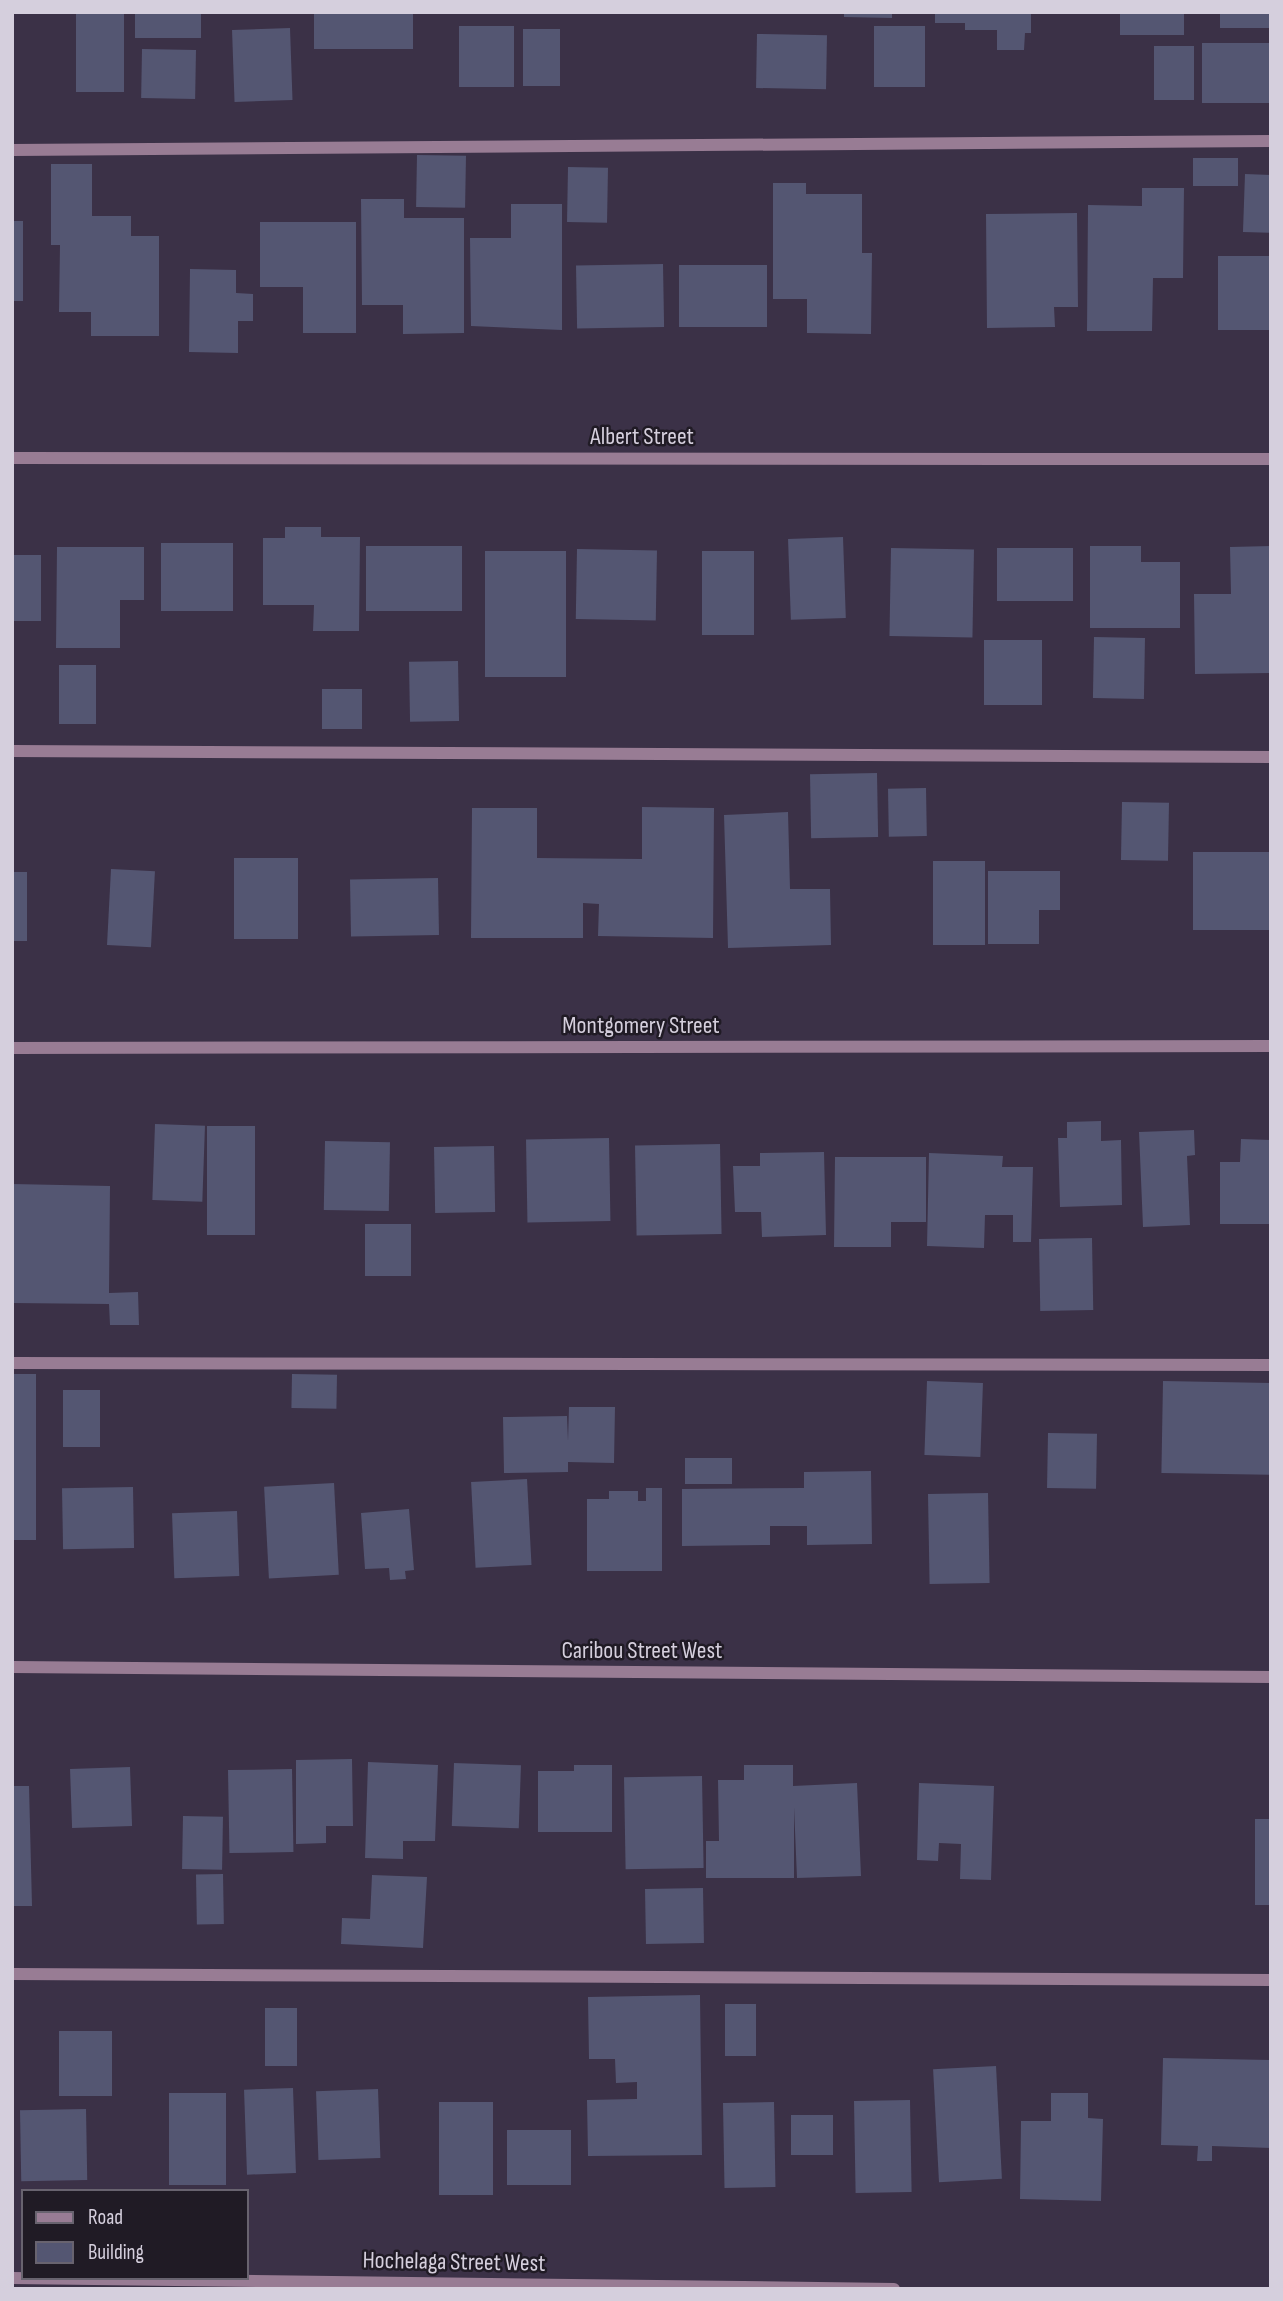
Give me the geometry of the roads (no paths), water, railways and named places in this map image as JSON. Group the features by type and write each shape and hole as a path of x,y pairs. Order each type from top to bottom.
{"street":[{"path":"12,150 1271,141"},
{"name":"Albert Street","path":"12,458 1271,458"},
{"path":"12,751 1271,757"},
{"name":"Montgomery Street","path":"12,1048 1271,1046"},
{"path":"12,1363 1271,1364"},
{"name":"Caribou Street West","path":"12,1667 1271,1677"},
{"path":"12,1974 1271,1980"},
{"name":"Hochelaga Street West","path":"172,2280 894,2289"}]}
